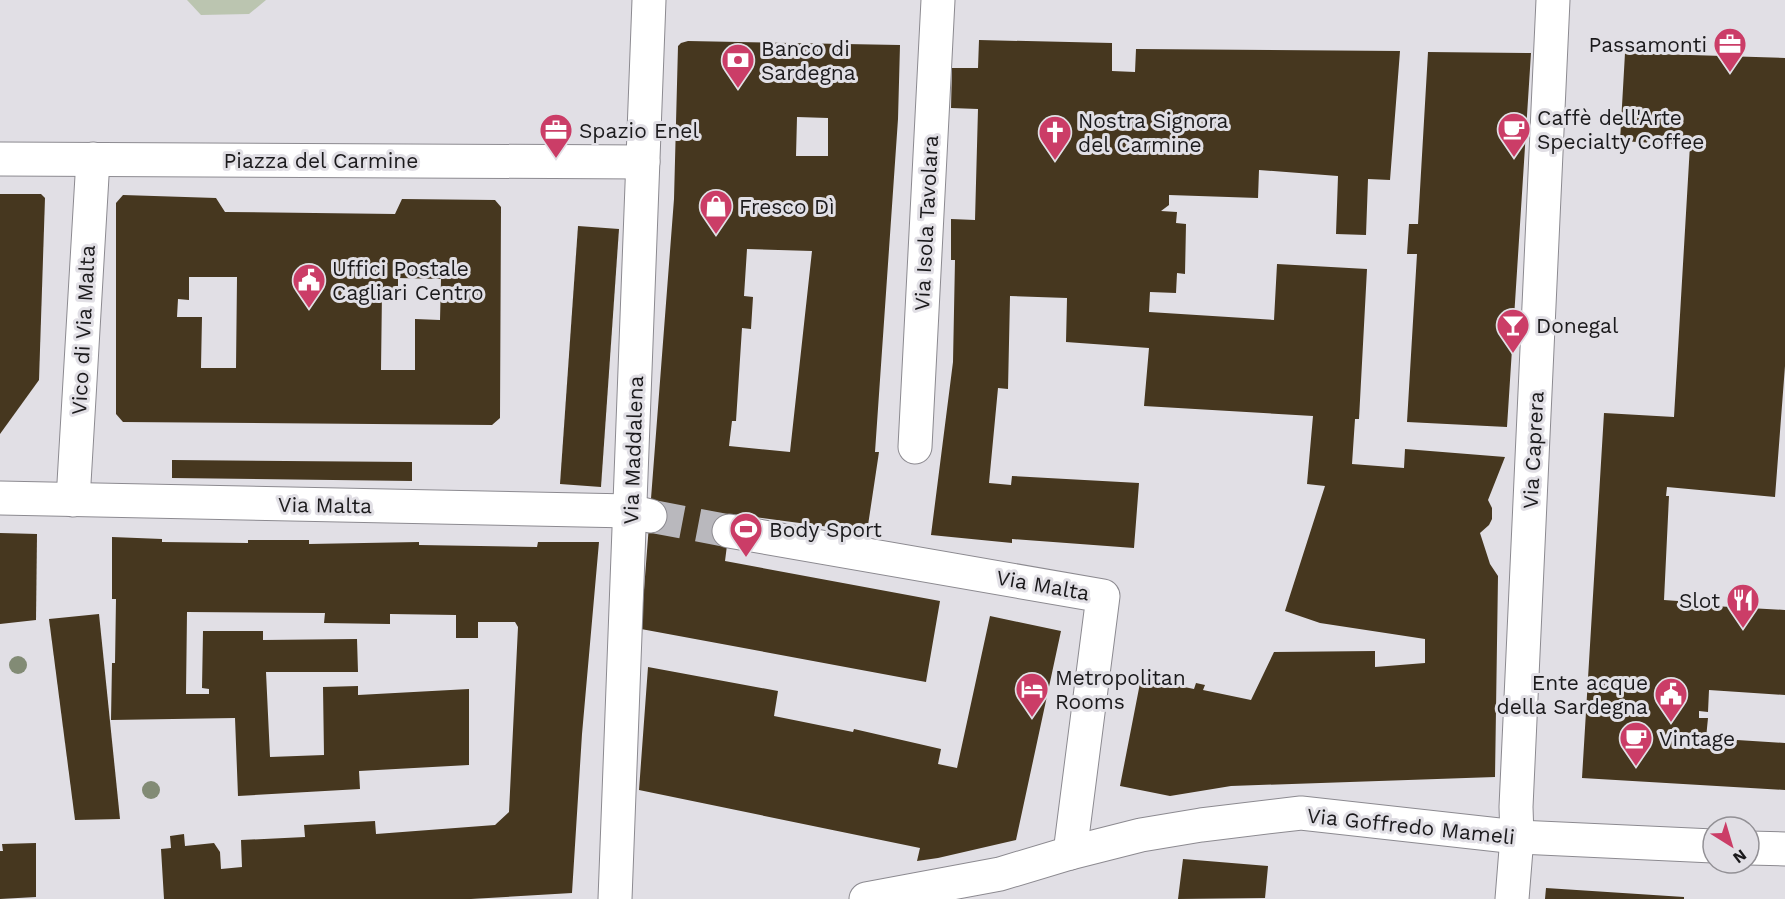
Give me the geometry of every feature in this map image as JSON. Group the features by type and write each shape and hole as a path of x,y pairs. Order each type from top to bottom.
{"street":[{"name":"Via Maddalena","path":"615,899 640,514 643,162 649,0"},
{"name":"Via Isola Tavolara","path":"915,447 938,0"},
{"name":"Via Caprera","path":"1512,899 1517,837 1516,807 1553,0"},
{"name":"Piazza del Carmine","path":"0,159 643,162"},
{"name":"Vico di Via Malta","path":"73,500 93,159"},
{"name":"Via Malta","path":"0,498 640,514"},
{"name":"Via Malta","path":"729,531 1102,596 1070,853"},
{"name":"Via Goffredo Mameli","path":"866,899 1000,874 1141,835 1302,813 1517,837 1701,845"},
{"path":"1761,848 1785,849"}],"green space":[{"path":"187,0 266,0 249,14 201,15"}],"building":[{"path":"979,40 1112,43 1112,71 1135,72 1136,49 1400,51 1390,180 1368,179 1366,235 1336,234 1338,176 1259,170 1258,198 1169,195 1169,205 1161,211 1177,212 1176,223 1186,224 1185,274 1177,273 1176,293 1150,292 1149,312 1274,320 1277,264 1367,269 1359,419 1355,419 1352,464 1404,468 1405,449 1505,457 1488,500 1492,508 1492,519 1480,533 1490,564 1498,576 1495,777 1231,786 1170,796 1120,786 1141,678 1194,689 1196,683 1205,685 1203,690 1251,700 1274,652 1375,651 1375,667 1425,663 1425,639 1320,623 1285,611 1325,486 1307,484 1313,416 1144,406 1149,348 1066,342 1067,298 1010,296 1008,389 998,388 989,483 1011,485 1012,476 1139,483 1134,548 1012,539 1012,543 931,535 953,362 955,260 951,260 951,219 975,220 978,109 951,108 952,68 978,68"},
{"path":"688,41 900,45 898,119 875,452 879,452 867,532 731,514 725,561 940,601 926,682 641,629 674,199 678,46","holes":["797,117 828,118 828,156 796,156","747,249 812,251 790,452 729,446 732,421 736,421 742,328 751,329 753,297 744,296"]},
{"path":"1428,52 1531,53 1507,427 1407,422 1417,254 1407,254 1409,224 1418,224"},
{"path":"1625,53 1785,58 1785,366 1775,497 1667,487 1666,496 1669,496 1664,600 1678,601 1678,604 1785,610 1785,695 1709,690 1708,712 1699,711 1699,718 1708,718 1706,738 1785,743 1785,790 1582,778 1604,413 1674,417 1690,145 1620,141"},
{"path":"0,194 41,194 45,198 39,380 0,434"},
{"name":"Uffici Postale Cagliari Centro","path":"123,195 216,198 225,212 395,214 402,199 495,200 501,207 500,418 492,425 123,422 116,414 116,203","holes":["189,277 237,277 236,368 201,368 202,317 177,317 178,299 189,300","398,278 441,279 440,320 415,319 415,370 381,370 382,291 398,291"]},
{"path":"578,226 619,229 601,487 560,484"},
{"path":"172,460 412,462 412,481 172,478"},
{"path":"0,533 37,534 36,620 0,624"},
{"path":"112,537 162,539 162,542 248,543 248,540 309,540 309,544 419,542 419,545 537,547 538,542 599,542 582,734 572,893 471,899 164,899 161,849 171,848 170,836 184,834 185,846 214,843 220,852 221,869 242,867 241,840 305,837 304,825 375,821 376,834 495,825 509,812 518,627 515,622 478,622 478,638 456,638 456,615 390,614 390,624 324,623 325,613 187,612 186,694 209,694 209,689 202,688 203,631 263,631 263,640 357,639 358,672 266,672 270,757 324,755 323,687 358,686 358,695 469,689 469,765 359,771 360,789 238,796 235,718 111,720 116,599 112,599"},
{"path":"99,614 120,819 75,820 49,619"},
{"path":"990,616 1061,631 1016,840 917,861 920,848 639,790 648,667 778,691 774,716 853,732 854,729 941,749 938,764 957,768"},
{"path":"36,843 36,897 0,899 2,844"},
{"path":"1183,859 1268,866 1265,898 1178,899"},
{"path":"1546,888 1684,897 1684,899 1545,899"}],"tunnel":[{"path":"650,516 729,531"}],"place":[{"name":"Passamonti","path":"1730,73"},
{"name":"Banco di Sardegna","path":"738,89"},
{"name":"Caffè dell'Arte Specialty Coffee","path":"1514,158"},
{"name":"Spazio Enel","path":"556,159"},
{"name":"Nostra Signora del Carmine","path":"1055,161"},
{"name":"Fresco Dì","path":"716,235"},
{"name":"Uffici Postale Cagliari Centro","path":"309,309"},
{"name":"Donegal","path":"1513,354"},
{"name":"Body Sport","path":"746,558"},
{"name":"Slot","path":"1743,629"},
{"name":"Metropolitan Rooms","path":"1032,718"},
{"name":"Ente acque della Sardegna","path":"1671,723"},
{"name":"Vintage","path":"1636,767"}]}
